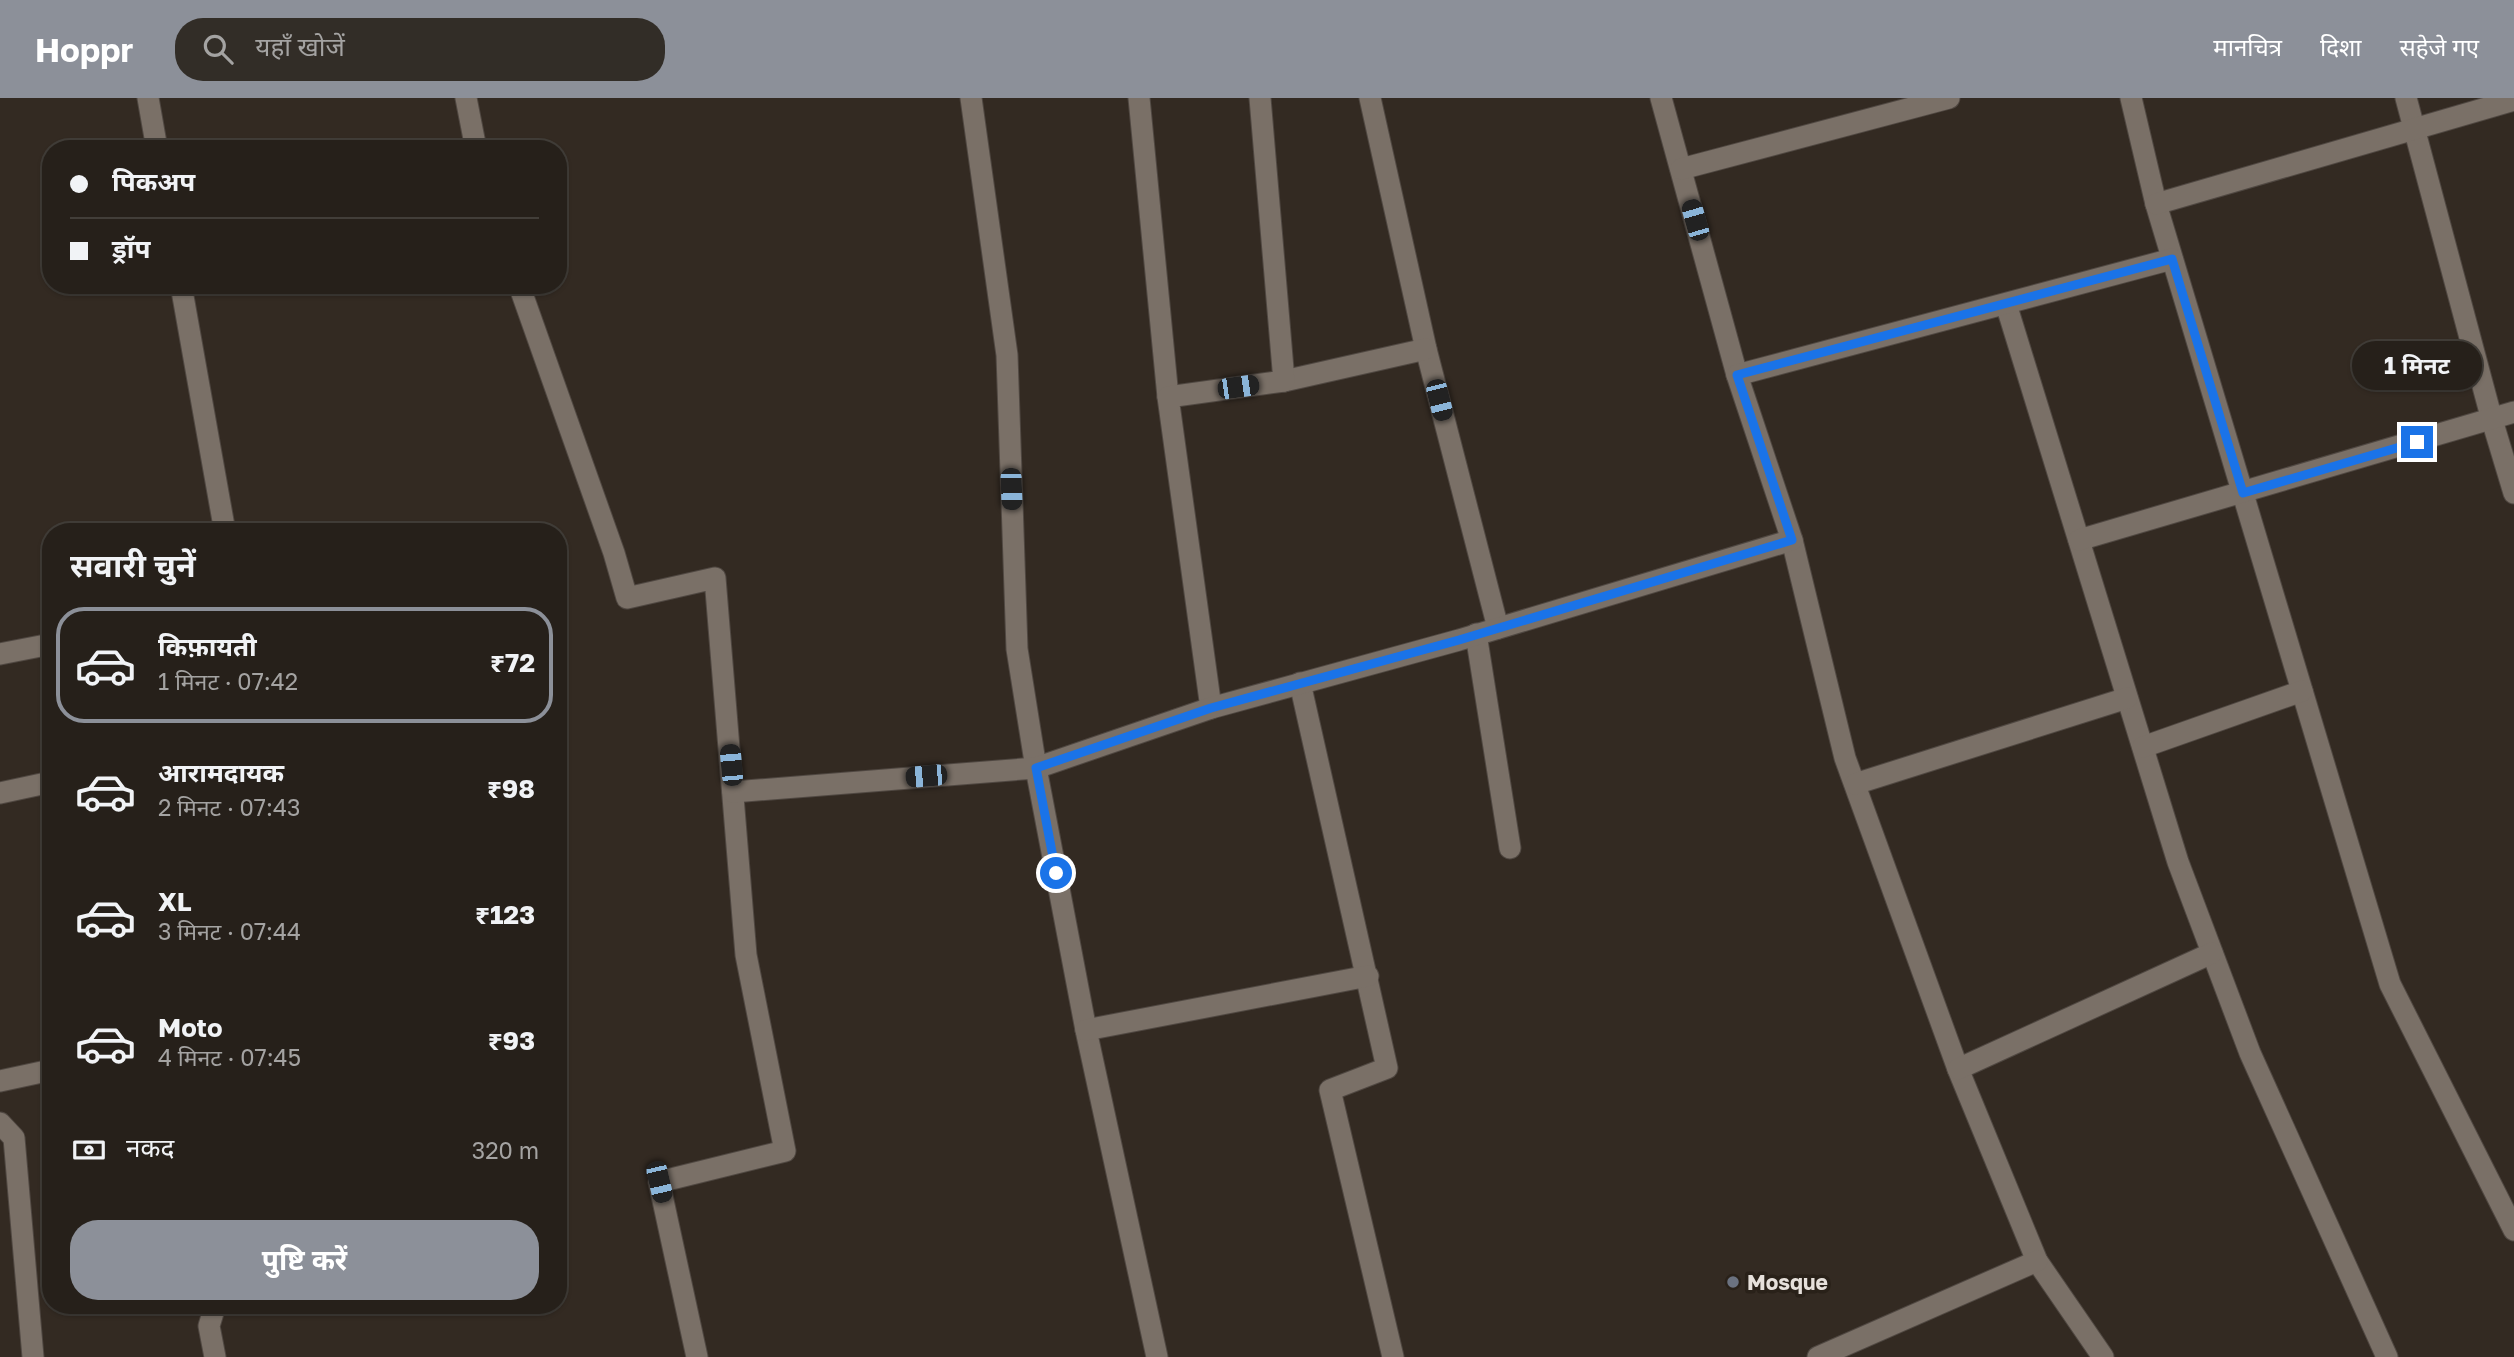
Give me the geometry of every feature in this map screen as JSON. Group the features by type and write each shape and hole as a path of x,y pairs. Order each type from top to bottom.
{"street":[{"path":"148,98 155,140"},
{"path":"466,98 474,140"},
{"path":"971,98 1007,355 1017,649 1036,768 1086,1030 1157,1357"},
{"path":"1139,98 1168,397 1211,708"},
{"path":"1260,98 1284,381"},
{"path":"1370,98 1426,349 1498,628"},
{"path":"1661,98 1737,375 1792,540 1845,758 1958,1069 2037,1261 2102,1357"},
{"path":"2131,98 2172,259 2390,984 2514,1230"},
{"path":"2406,98 2514,493"},
{"path":"1681,169 1952,99"},
{"path":"2156,204 2514,100"},
{"path":"1737,375 2172,259"},
{"path":"183,294 223,523"},
{"path":"522,294 614,553 627,598 715,578 746,955 785,1151 659,1182 697,1357"},
{"path":"2006,304 2178,862 2250,1053 2387,1357"},
{"path":"1168,397 1284,381 1426,349"},
{"path":"2078,540 2514,412"},
{"path":"733,792 1036,768 1211,708 1498,628 1792,540"},
{"path":"1476,634 1510,848"},
{"path":"0,654 42,646"},
{"path":"1300,683 1387,1068 1330,1090 1393,1357"},
{"path":"2143,747 2302,691"},
{"path":"1855,784 2127,698"},
{"path":"0,793 42,784"},
{"path":"1958,1069 2212,953"},
{"path":"1086,1030 1368,976"},
{"path":"0,1081 42,1072"},
{"path":"0,1123 14,1138 33,1357"},
{"path":"1820,1356 2037,1261"},
{"path":"213,1314 209,1326 215,1357"}],"place":[{"name":"Mosque","path":"1733,1282"}],"route":[{"path":"1056,873 1036,768 1211,708 1459,640 1792,540 1737,375 2172,259 2243,493 2417,442"}]}
